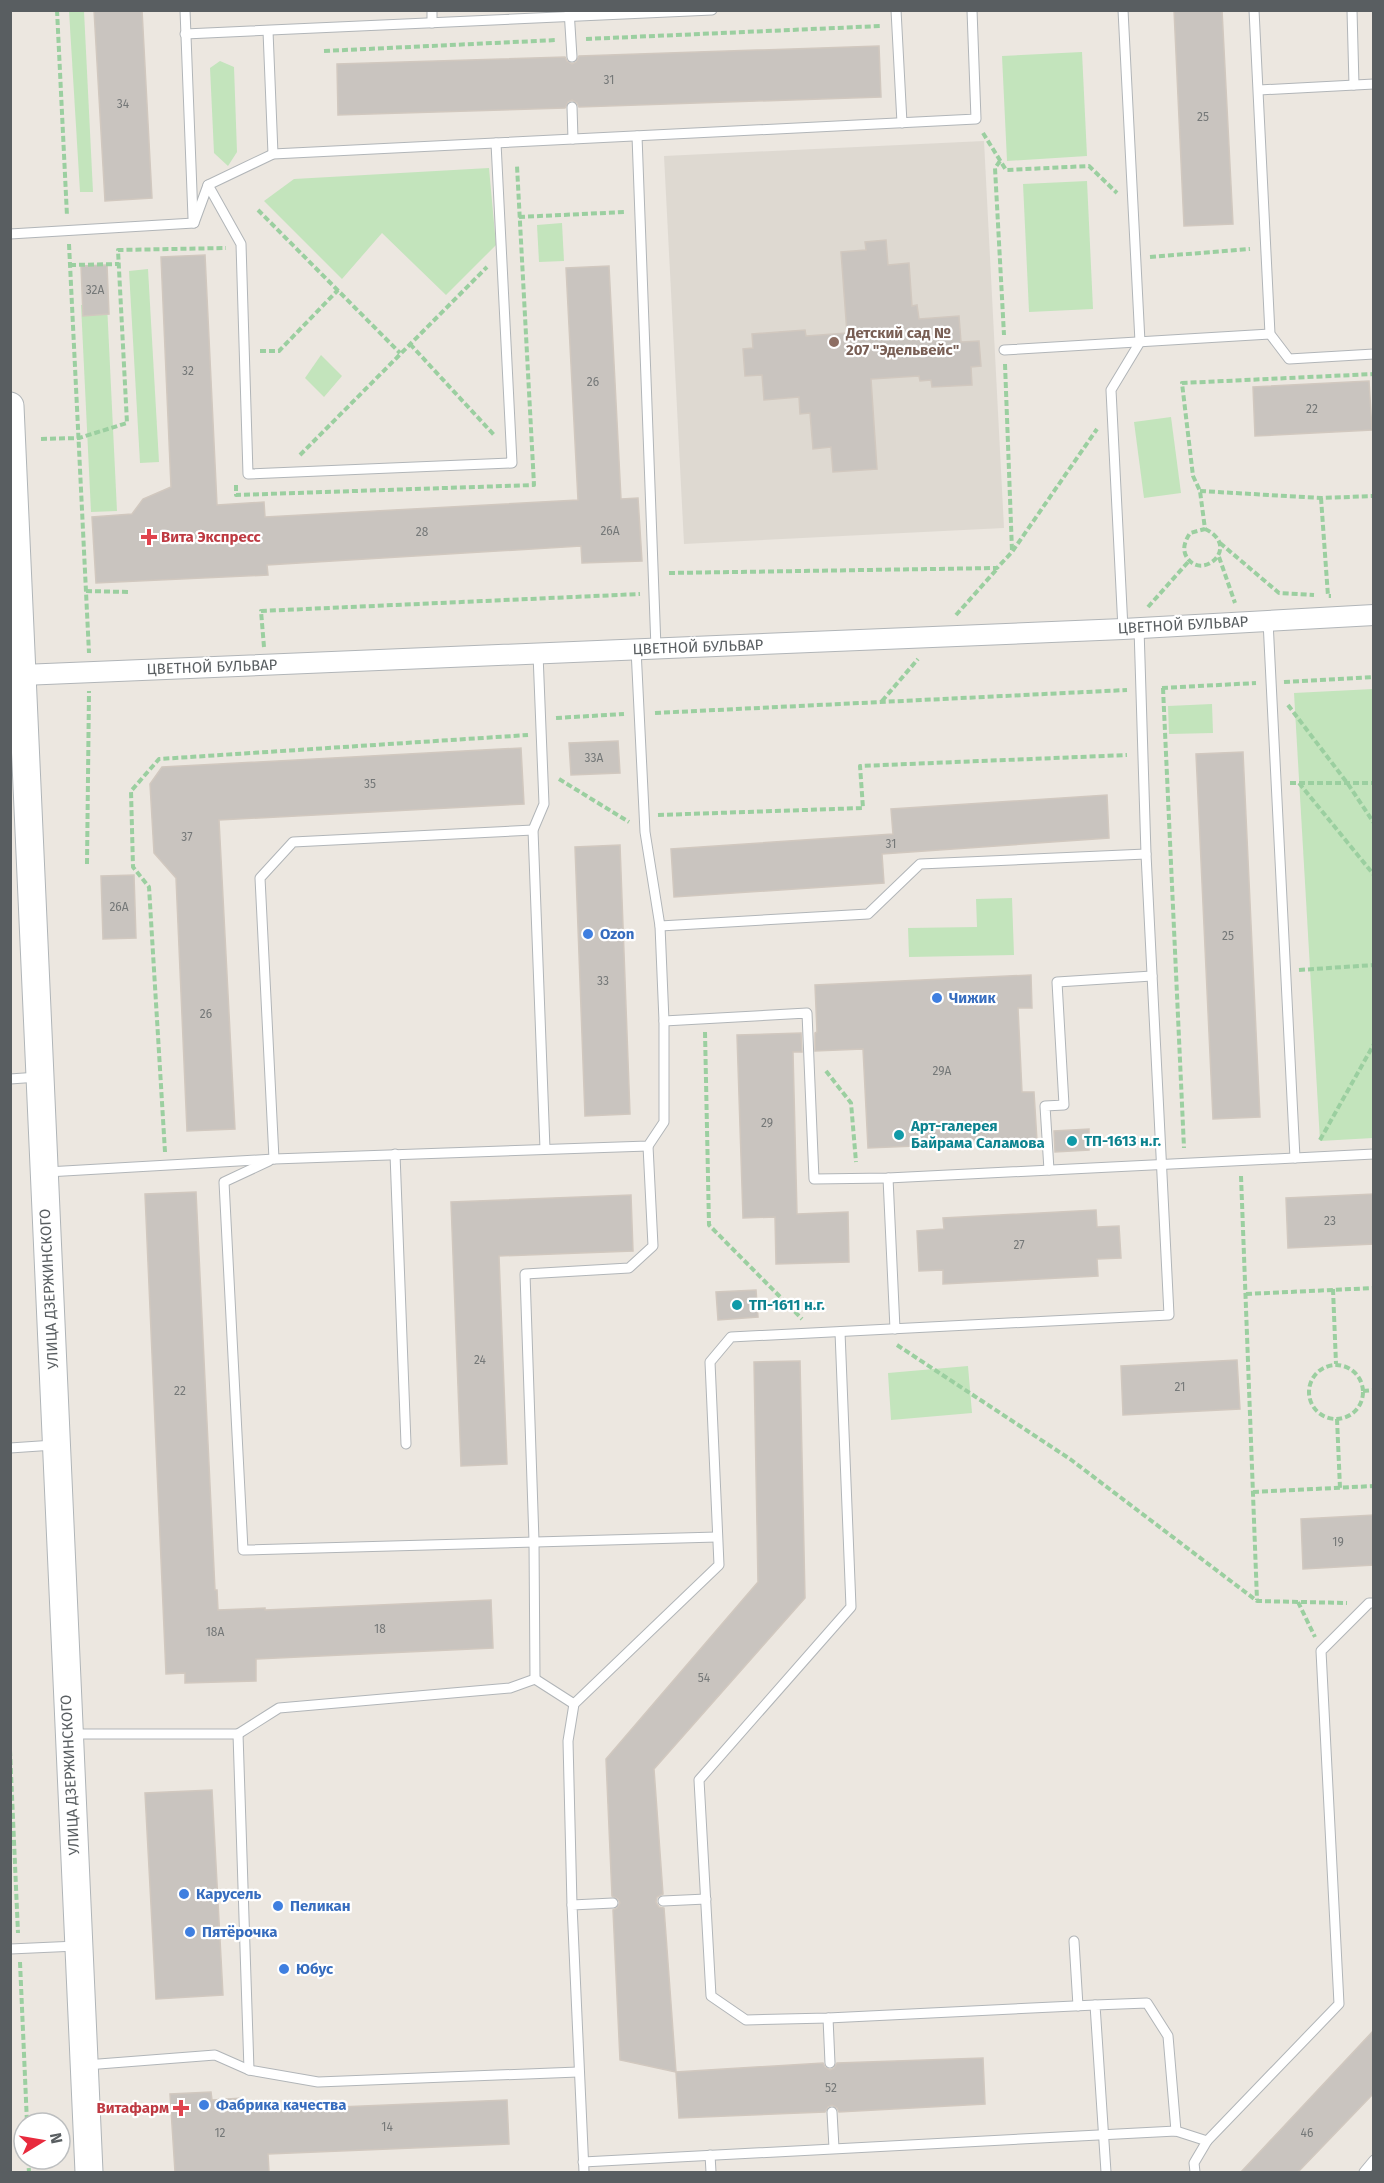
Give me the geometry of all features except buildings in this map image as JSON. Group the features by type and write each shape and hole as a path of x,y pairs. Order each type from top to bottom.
{"main road":[{"name":"УЛИЦА ДЗЕРЖИНСКОГО","path":"10,406 16,649 21,675 89,2172"}],"street":[{"name":"ЦВЕТНОЙ БУЛЬВАР","path":"21,675 1136,628 1374,615"}],"lane":[{"path":"185,10 194,223"},
{"path":"432,10 432,23"},
{"path":"185,34 432,23 569,14 712,10"},
{"path":"896,10 902,123"},
{"path":"194,223 208,185 273,154 976,119 972,10"},
{"path":"1123,10 1140,342 1111,390 1142,689 1146,854 1169,1316 731,1336 710,1362 718,1565 574,1704 568,1741 578,2072 583,2167 710,2155 1103,2134 1176,2131 1207,2141"},
{"path":"1254,10 1270,334 1289,359 1374,354"},
{"path":"1352,10 1354,84"},
{"path":"569,14 572,57"},
{"path":"268,31 273,154"},
{"path":"1259,90 1374,84"},
{"path":"572,107 573,139"},
{"path":"637,136 656,648"},
{"path":"208,185 241,244 248,474 512,463 496,143"},
{"path":"10,234 194,223"},
{"path":"1004,350 1270,334"},
{"path":"1269,621 1295,1158"},
{"path":"535,1679 534,1541 525,1274 629,1268 653,1246 648,1146 664,1122 664,1021 660,926 645,832 636,649"},
{"path":"538,654 544,804 532,830 545,1149"},
{"path":"274,1159 260,878 293,842 532,830"},
{"path":"660,926 868,914 920,864 1146,854"},
{"path":"1049,1170 1045,1106 1064,1105 1057,982 1152,976"},
{"path":"664,1021 807,1013 814,1179 888,1178 1374,1154"},
{"path":"10,1078 40,1077"},
{"path":"44,1172 274,1159 648,1146"},
{"path":"394,1154 406,1444"},
{"path":"274,1159 224,1182 243,1550 717,1537"},
{"path":"888,1178 895,1329"},
{"path":"840,1332 851,1607 699,1780 711,1995 746,2020 1147,2003 1168,2036 1176,2131"},
{"path":"10,1448 57,1445"},
{"path":"1195,2172 1194,2163 1207,2141 1339,2004 1321,1651 1371,1603"},
{"path":"535,1679 574,1704"},
{"path":"68,1734 238,1734 279,1708 510,1688 535,1679"},
{"path":"238,1734 249,2070"},
{"path":"663,1901 706,1899"},
{"path":"572,1905 613,1903"},
{"path":"1074,1941 1078,2006"},
{"path":"10,1949 78,1946"},
{"path":"1095,2005 1106,2172"},
{"path":"828,2018 830,2063"},
{"path":"84,2065 215,2055 249,2070 318,2082 578,2072"},
{"path":"832,2112 834,2148"},
{"path":"710,2155 711,2172"},
{"path":"1364,2172 1374,2160"}],"path":[{"path":"57,10 89,673 87,864"},
{"path":"324,51 897,25"},
{"path":"982,131 1006,170 1089,166 1133,208"},
{"path":"236,484 236,495 534,485 517,166"},
{"path":"258,210 400,353"},
{"path":"500,218 641,212"},
{"path":"261,494 520,233"},
{"path":"1148,257 1266,247"},
{"path":"41,439 79,438 126,423 118,250 223,248 223,259"},
{"path":"70,265 119,264"},
{"path":"244,351 279,351 338,290"},
{"path":"410,344 533,477"},
{"path":"1204,529 1200,491 1193,476 1182,383 1374,374"},
{"path":"654,574 997,568 1012,552 1112,409"},
{"path":"1200,491 1320,498 1374,496"},
{"path":"1320,498 1328,596"},
{"path":"1220,542 1216,560 1203,566 1193,564 1184,553 1184,543 1190,533 1204,529 1215,534 1220,542 1279,593 1339,595"},
{"path":"1218,556 1242,622"},
{"path":"1136,628 1143,613 1189,561"},
{"path":"86,591 129,592"},
{"path":"265,665 261,611 654,593"},
{"path":"541,719 1374,677"},
{"path":"1271,683 1348,783 1374,823"},
{"path":"1163,688 1182,1148"},
{"path":"166,1165 149,887 133,867 131,791 159,759 542,734"},
{"path":"654,815 863,808 860,766 1143,755"},
{"path":"543,769 645,832"},
{"path":"1276,783 1374,783"},
{"path":"1299,783 1374,875"},
{"path":"1285,970 1374,965"},
{"path":"705,1018 709,1225 816,1332"},
{"path":"1309,1157 1374,1044"},
{"path":"809,1049 851,1103 855,1161"},
{"path":"1240,1160 1257,1601"},
{"path":"1246,1294 1374,1288"},
{"path":"1333,1289 1336,1364"},
{"path":"878,1330 908,1353 1070,1459 1257,1601 1371,1603"},
{"path":"1336,1364 1353,1371 1359,1378 1363,1391 1360,1405 1354,1412 1337,1419 1320,1413 1310,1398 1310,1388 1318,1372 1336,1364"},
{"path":"1363,1391 1374,1390"},
{"path":"1337,1419 1340,1488"},
{"path":"1253,1492 1374,1486"},
{"path":"1298,1602 1321,1651"}],"shaded area":[{"name":"Детский сад № 207 \"Эдельвейс\"","path":"984,141 1004,528 684,544 664,156"}],"green space":[{"path":"69,11 84,11 93,192 80,192"},
{"path":"1082,52 1087,156 1007,161 1002,56"},
{"path":"220,61 234,67 237,152 228,166 214,153 210,68"},
{"path":"489,168 496,245 446,295 382,233 342,279 264,201 294,179"},
{"path":"1087,181 1093,309 1029,312 1023,184"},
{"path":"562,223 564,261 539,262 537,225"},
{"path":"148,269 159,462 140,463 129,271"},
{"path":"107,304 117,511 91,512 81,305"},
{"path":"321,355 342,376 324,397 305,378"},
{"path":"1171,417 1181,493 1144,498 1134,422"},
{"path":"1373,689 1373,1138 1320,1141 1294,693"},
{"path":"1212,704 1213,733 1169,734 1168,706"},
{"path":"1012,898 1014,955 909,957 908,928 977,927 976,899"},
{"path":"968,1366 972,1413 891,1420 888,1373"}],"place":[{"name":"Детский сад № 207 \"Эдельвейс\"","path":"834,342"},
{"name":"Вита Экспресс","path":"149,537"},
{"name":"Ozon","path":"588,934"},
{"name":"Чижик","path":"937,998"},
{"name":"Арт-галерея Байрама Саламова","path":"899,1135"},
{"name":"ТП-1613 н.г.","path":"1072,1141"},
{"name":"ТП-1611 н.г.","path":"737,1305"},
{"name":"Карусель","path":"184,1894"},
{"name":"Пеликан","path":"278,1906"},
{"name":"Пятёрочка","path":"190,1932"},
{"name":"Юбус","path":"284,1969"},
{"name":"Фабрика качества","path":"204,2105"},
{"name":"Витафарм","path":"181,2108"}]}
